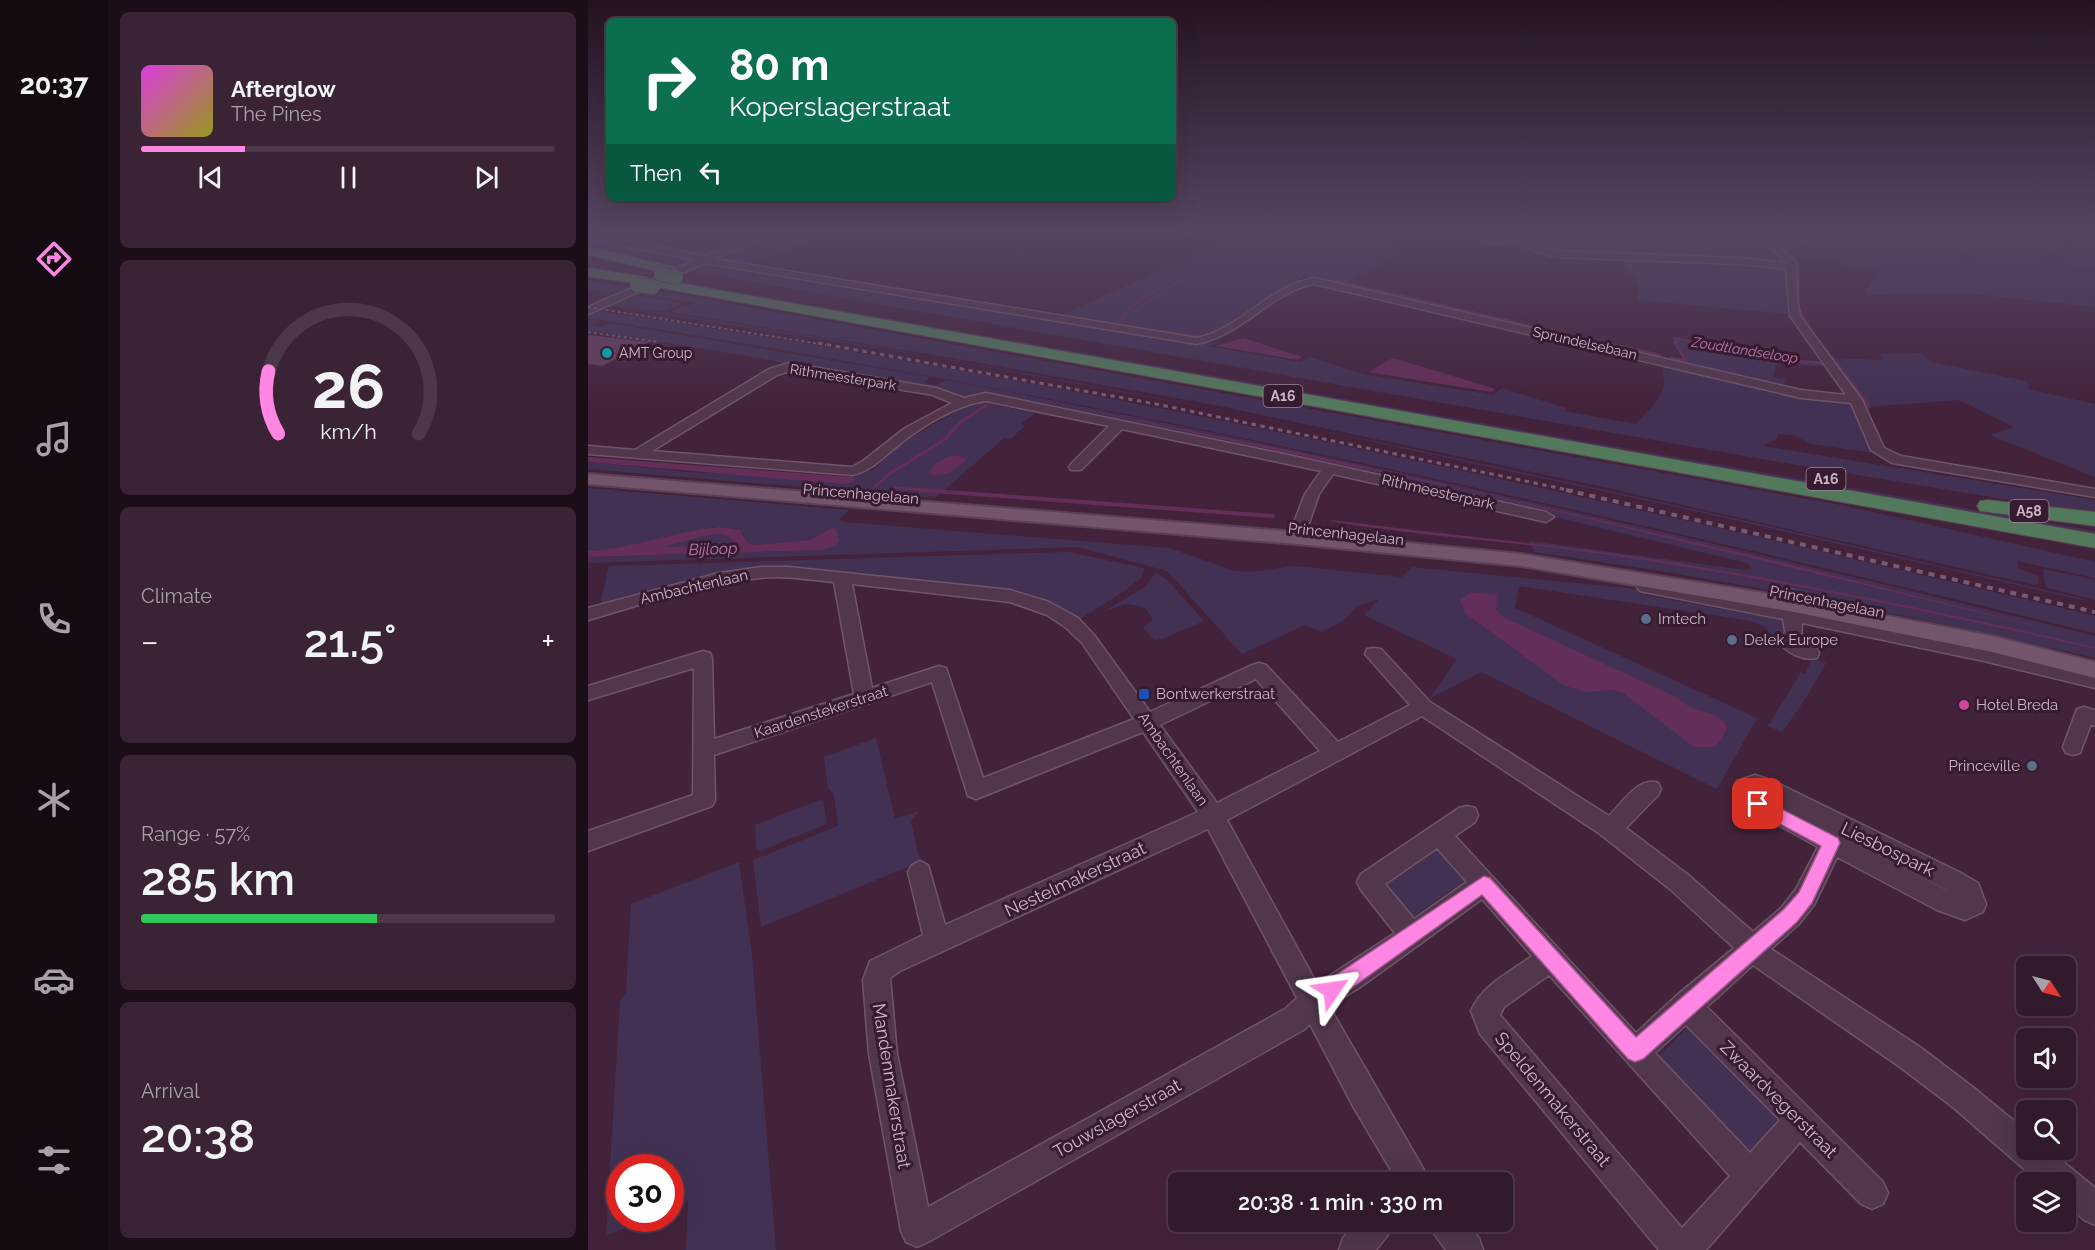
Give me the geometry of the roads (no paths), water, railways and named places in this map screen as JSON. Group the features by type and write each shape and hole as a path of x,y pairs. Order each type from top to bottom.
{"highway":[{"name":"A16","path":"722,289 1839,496 2095,541"},
{"name":"A16","path":"722,289 2095,526"},
{"name":"A16","path":"1839,496 1939,522 2095,557"},
{"name":"A58","path":"1964,503 2095,519"}],"main road":[{"name":"Princenhagelaan","path":"588,471 1298,533 1521,560 1965,630 2095,660"},
{"name":"Princenhagelaan","path":"588,479 1298,533"},
{"name":"Princenhagelaan","path":"1790,604 1992,644 2095,670"}],"street":[{"path":"588,311 637,289"},
{"name":"Sprundelsebaan","path":"888,289 1197,341 1214,337 1290,289"},
{"name":"Sprundelsebaan","path":"1350,289 1801,394 1856,400"},
{"path":"1793,289 1795,316 1856,400 1878,450 1897,460 2095,493"},
{"name":"Rithmeesterpark","path":"637,454 776,371 789,367 936,392 962,402"},
{"name":"Rithmeesterpark","path":"588,450 855,470 867,466 892,444 962,402 975,398 989,398 1330,468 1546,517"},
{"path":"1076,467 1119,424"},
{"path":"1298,533 1312,494 1330,468"},
{"name":"Ambachtenlaan","path":"588,614 739,574 779,572 1010,596 1048,608 1080,630 1213,816 1314,1000 1364,1098 1408,1172"},
{"path":"842,578 864,697"},
{"name":"Princenhagelaan","path":"1646,587 1790,604 2095,681"},
{"name":"Princenhagelaan","path":"1790,604 1794,631 1791,645 1810,653"},
{"path":"1374,654 1423,707 1611,829 1679,882 1763,958 1893,1045 1955,1091 2051,1172"},
{"path":"588,693 703,658 704,800 588,841"},
{"path":"1147,722 1259,670 1335,753"},
{"name":"Kaardenstekerstraat","path":"703,751 939,673 976,790 1147,722"},
{"name":"Nestelmakerstraat","path":"937,942 1213,816 1423,707"},
{"path":"2073,747 2084,714 2095,718"},
{"name":"Liesbospark","path":"1755,784 1764,788 1953,881 1969,891 1974,904 1965,909 1946,902 1832,843 1747,797 1745,787 1755,784"},
{"path":"1611,829 1650,789"},
{"path":"1412,935 1369,882 1467,815"},
{"path":"1439,834 1635,1052 1750,1175"},
{"name":"Liesbospark","path":"1753,948 1790,915 1805,897 1832,843"},
{"path":"920,872 937,942"},
{"name":"Touwslagerstraat","path":"917,1230 1295,1019 1314,1000 1350,979 1484,884"},
{"name":"Mandenmakerstraat","path":"917,1230 884,1054 876,980 879,970 885,966 937,942"},
{"path":"1635,1052 1753,948"},
{"name":"Speldenmakerstraat","path":"1551,958 1495,998 1485,1011 1490,1024 1682,1250 1800,1120"},
{"name":"Zwaardvegerstraat","path":"1686,1005 1872,1193"},
{"path":"2076,1193 2095,1209"},
{"path":"1355,1250 1370,1232"},
{"path":"1453,1232 1467,1250"}],"water":[{"path":"1243,338 1302,357 1298,360 1216,346"},
{"path":"1393,358 1496,389 1491,392 1369,372"},
{"path":"1020,396 1302,453 1487,494 1780,562 2095,640 1487,495"},
{"path":"955,455 966,459 949,472 939,475 928,474 939,462"},
{"path":"588,457 856,479 852,483 843,484 588,462"},
{"path":"1330,521 1571,548 1707,568 1929,610 2095,647 2095,649 1909,608 1722,573 1596,553 1396,531"},
{"path":"720,527 740,530 747,542 754,545 810,540 831,528 836,529 839,540 836,545 824,550 588,557 588,551 622,547","holes":["714,534 726,535 738,545 662,547"]},
{"path":"1471,592 1497,595 1496,610 1505,618 1676,697 1691,707 1717,716 1727,728 1722,739 1714,747 1694,747 1623,693 1613,690 1586,692 1565,686 1465,613 1460,600"}],"waterway":[{"name":"Bijloop","path":"1113,325 1126,316 1124,311 1156,289"},
{"path":"1135,311 1167,289"},
{"name":"Zoudtlandseloop","path":"1242,315 1282,289"},
{"name":"Zoudtlandseloop","path":"1375,289 1567,334"},
{"name":"Zoudtlandseloop","path":"1799,289 1799,308 1812,332"},
{"name":"Zoudtlandseloop","path":"1124,325 1203,337 1236,319"},
{"name":"Zoudtlandseloop","path":"1814,335 1822,345"},
{"name":"Zoudtlandseloop","path":"1577,337 1612,345"},
{"name":"Zoudtlandseloop","path":"1676,344 1674,338 1710,345"},
{"name":"Zoudtlandseloop","path":"1605,343 1659,355"},
{"name":"Zoudtlandseloop","path":"1702,343 1796,361 1822,363"},
{"name":"Zoudtlandseloop","path":"1820,343 1828,353"},
{"name":"Zoudtlandseloop","path":"1671,358 1686,361 1676,344"},
{"name":"Zoudtlandseloop","path":"1837,363 1841,369"},
{"path":"1845,374 1849,379"},
{"path":"1852,382 1869,407"},
{"name":"Bijloop","path":"875,487 889,474 944,440 963,420 987,405"},
{"path":"895,488 939,491"},
{"path":"919,490 1273,516"}],"railway":[{"path":"588,307 826,345"},
{"path":"588,332 658,342"},
{"path":"818,343 1156,404 1573,491"},
{"path":"1566,490 2095,612"}],"place":[{"name":"AMT Group","path":"607,353"},
{"name":"Imtech","path":"1646,619"},
{"name":"Delek Europe","path":"1732,640"},
{"name":"Bontwerkerstraat","path":"1144,694"},
{"name":"Hotel Breda","path":"1964,705"},
{"name":"Princeville","path":"2032,766"}]}
